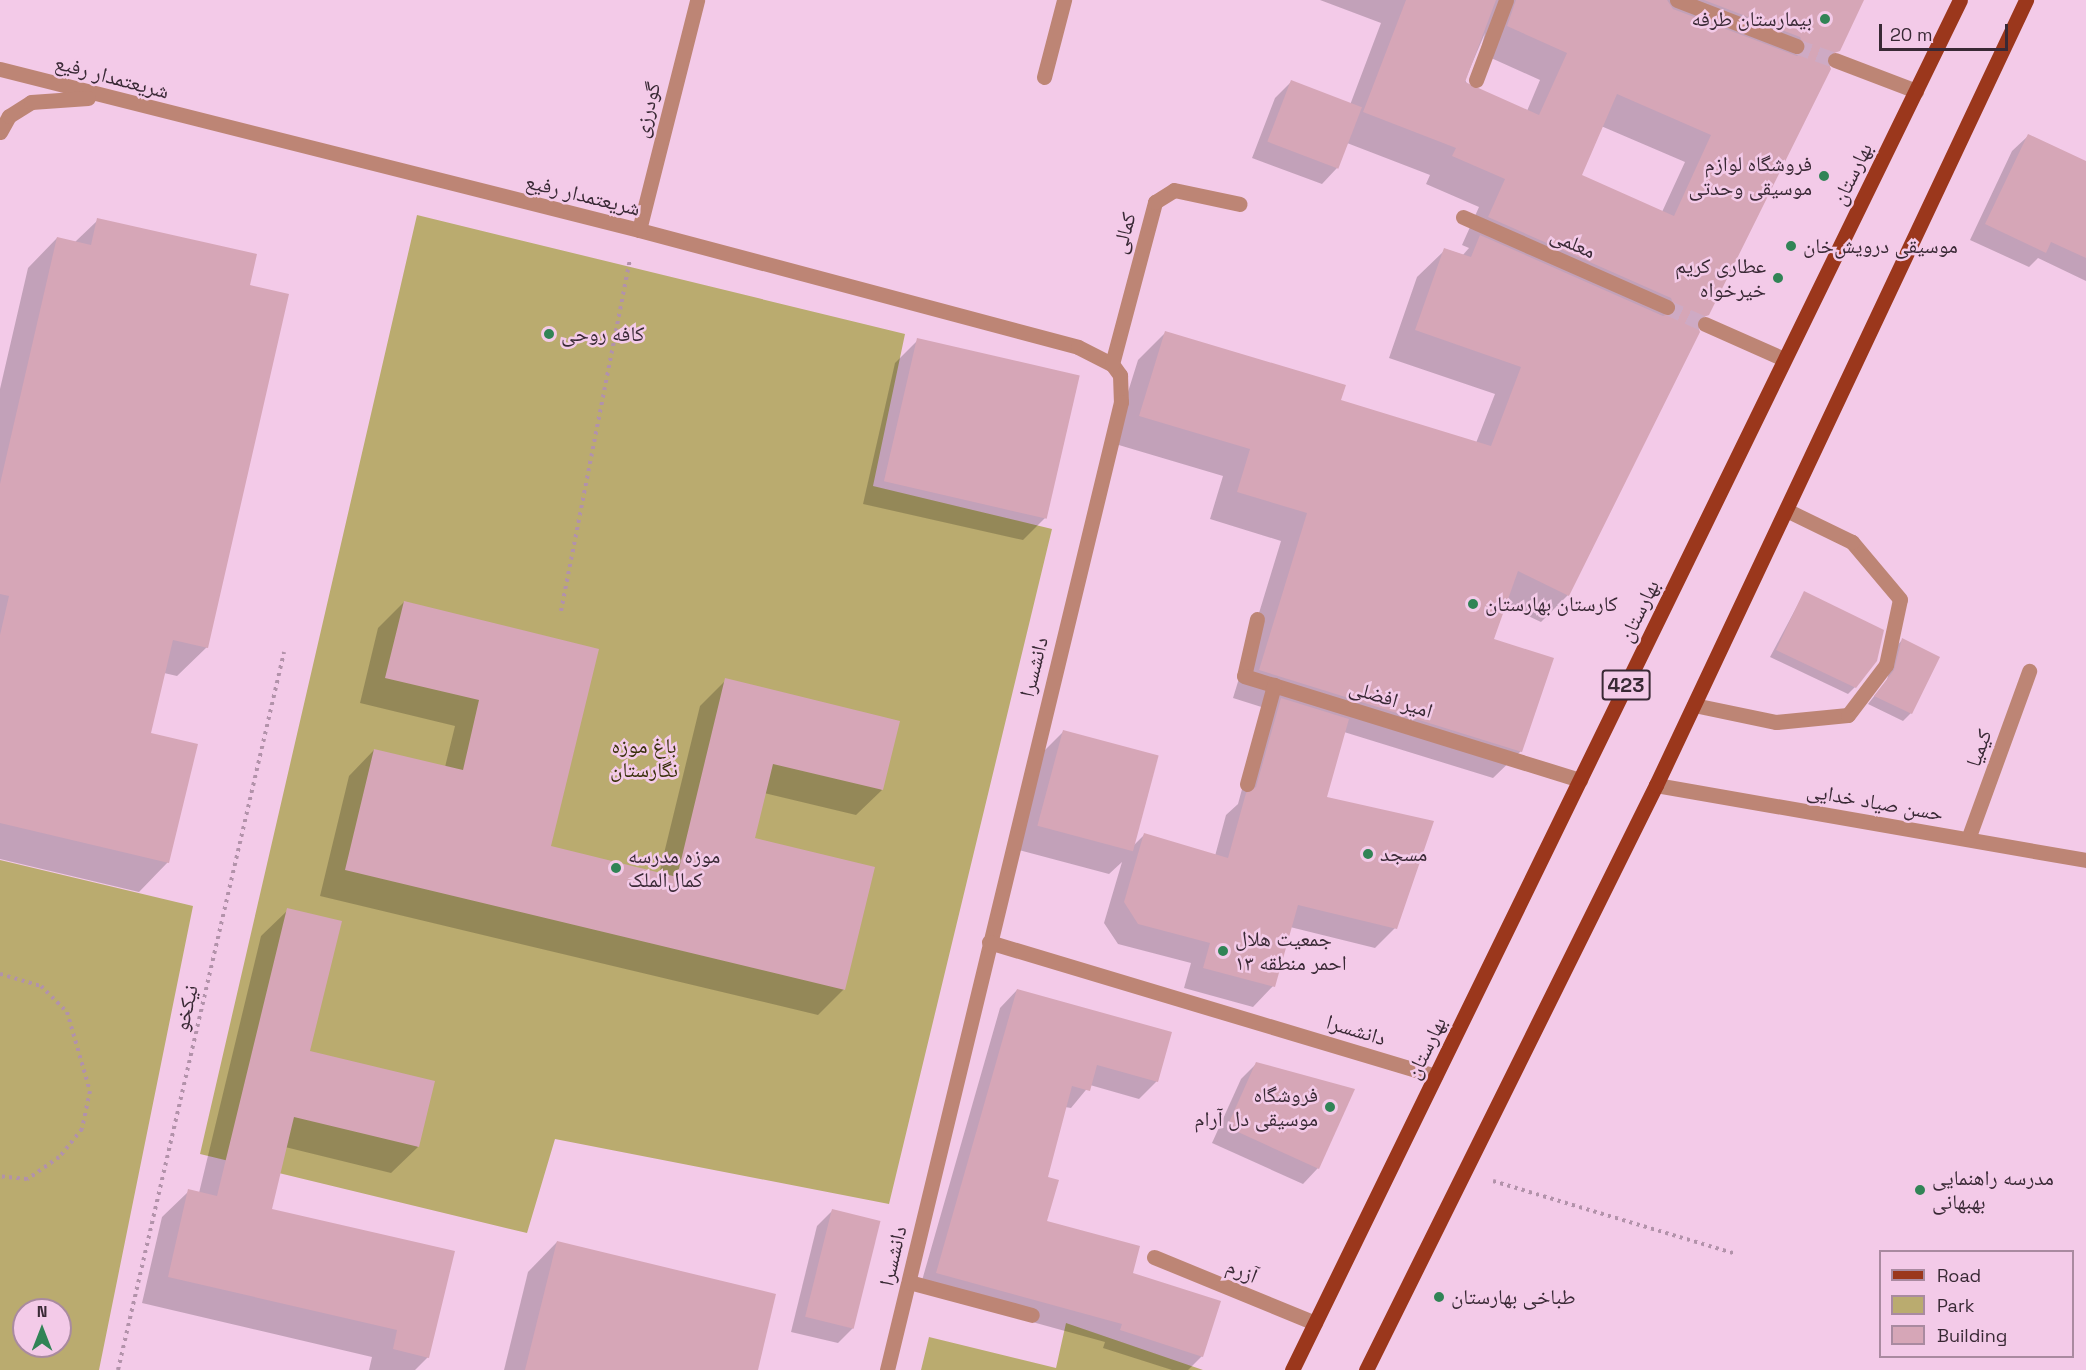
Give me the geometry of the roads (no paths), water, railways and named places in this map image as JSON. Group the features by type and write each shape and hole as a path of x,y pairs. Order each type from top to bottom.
{"main road":[{"name":"بهارستان","path":"1292,1370 1960,0"},
{"path":"1366,1370 1656,785 2026,0"}],"street":[{"name":"گودرزی","path":"639,230 697,0"},
{"path":"1044,77 1064,0"},
{"path":"1476,80 1506,0"},
{"path":"1677,0 1796,46"},
{"path":"1835,60 1916,91"},
{"name":"شریعتمدار رفیع","path":"0,69 103,98 639,230 1078,347 1112,364"},
{"path":"0,132 9,116 31,102 103,98"},
{"name":"کمالی","path":"1112,364 1155,202 1174,190 1240,204"},
{"name":"معلمی","path":"1463,217 1667,307"},
{"path":"1705,324 1784,359"},
{"name":"دانشسرا","path":"887,1370 1121,402 1120,375 1112,364"},
{"path":"1694,705 1776,722 1848,715 1886,665 1900,599 1852,542 1786,510"},
{"name":"امیر افضلی","path":"1257,619 1244,675 1580,780"},
{"name":"کیمیا","path":"1968,839 2029,671"},
{"path":"1247,784 1274,685"},
{"name":"حسن صیاد خدایی","path":"1656,785 2086,860"},
{"name":"دانشسرا","path":"989,942 1435,1076"},
{"name":"آزرم","path":"1154,1257 1315,1323"},
{"path":"909,1282 1032,1315"}],"tunnel":[{"path":"1796,46 1835,60"},
{"path":"1667,307 1705,324"}],"place":[{"name":"بیمارستان طرفه","path":"1825,19"},
{"name":"فروشگاه لوازم موسیقی وحدتی","path":"1824,176"},
{"name":"موسیقی درویش‌خان","path":"1791,246"},
{"name":"عطاری کریم خیرخواه","path":"1778,278"},
{"name":"کافه روحی","path":"549,334"},
{"name":"کارستان بهارستان","path":"1473,604"},
{"name":"مسجد","path":"1368,854"},
{"name":"موزه مدرسه کمال‌الملک","path":"616,868"},
{"name":"جمعیت هلال احمر منطقه ۱۳","path":"1223,951"},
{"name":"فروشگاه موسیقی دل آرام","path":"1330,1107"},
{"name":"مدرسه راهنمایی بهبهانی","path":"1920,1190"},
{"name":"طباخی بهارستان","path":"1439,1297"}],"park label":[{"name":"باغ موزه نگارستان","path":"644,758"}]}
